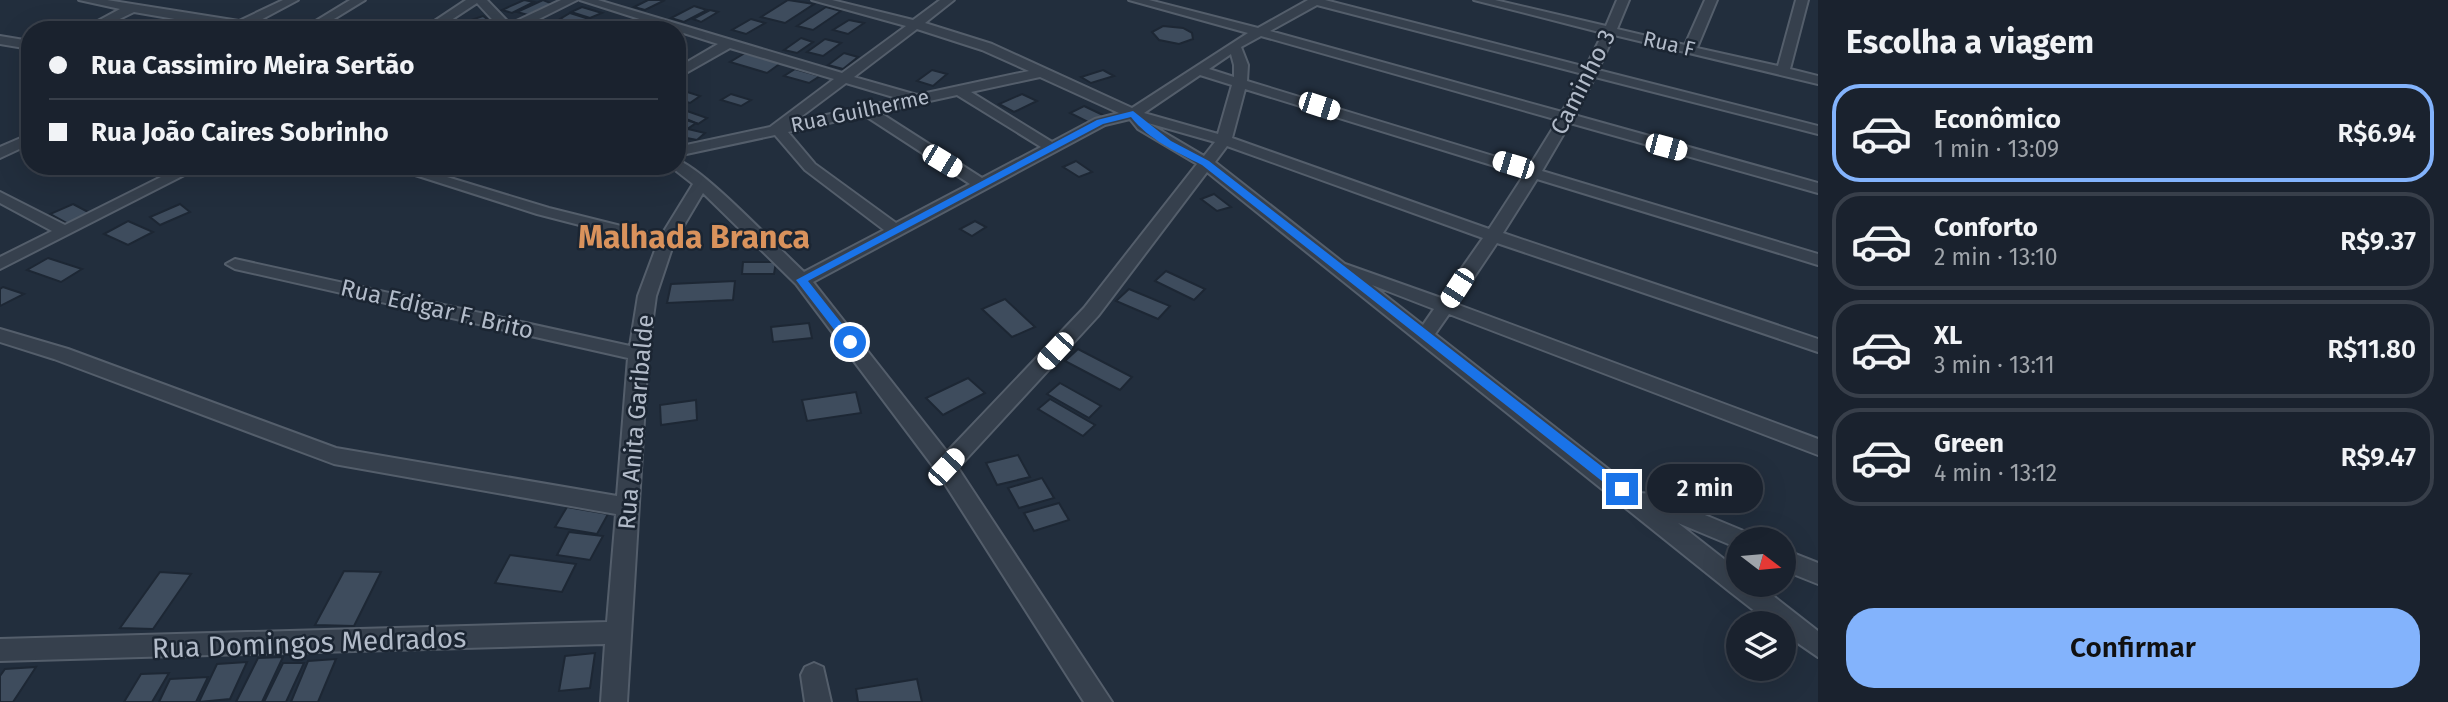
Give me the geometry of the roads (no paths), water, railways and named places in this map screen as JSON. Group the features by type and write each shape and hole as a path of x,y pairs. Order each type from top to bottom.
{"street":[{"path":"85,0 200,21"},
{"path":"249,21 289,0"},
{"path":"323,21 359,0"},
{"path":"442,21 474,0"},
{"path":"480,0 501,21"},
{"path":"526,21 571,0"},
{"path":"586,0 658,21"},
{"path":"818,0 916,24 987,47 1133,114 1224,140 1491,235 1818,346"},
{"path":"893,229 810,166 777,128 948,0"},
{"path":"1135,0 1260,31 1564,120 1818,188"},
{"path":"1176,0 1275,24"},
{"path":"802,280 893,229 1100,122 1133,114 1234,46 1316,0 1818,130"},
{"name":"Rua F","path":"1480,0 1526,5 1611,31 1818,80"},
{"name":"Caminho 3","path":"1424,337 1535,172 1591,73 1623,0"},
{"path":"1690,49 1711,0"},
{"path":"1783,71 1802,0"},
{"path":"105,21 132,8"},
{"path":"686,29 915,100"},
{"path":"0,40 21,44"},
{"path":"686,69 731,42"},
{"path":"946,467 1091,313 1224,140 1240,80 1241,65 1234,46"},
{"path":"1198,70 1240,80 1818,260"},
{"name":"Rua Guilherme","path":"686,150 1043,72"},
{"path":"958,90 1052,148"},
{"path":"866,110 982,185"},
{"path":"1133,114 1143,126 1168,143 1206,163 1424,337 1622,489 1726,574"},
{"path":"0,153 21,142"},
{"path":"686,172 802,280 946,467 1099,702"},
{"path":"0,264 177,175"},
{"path":"424,175 544,211 666,242"},
{"name":"Rua Anita Garibalde","path":"614,702 638,355 647,296 666,242 701,183"},
{"path":"0,197 64,231"},
{"path":"1329,262 1818,447"},
{"name":"Rua Edigar F. Brito","path":"236,264 638,355"},
{"path":"0,335 61,354 334,456 629,507"},
{"path":"1622,489 1726,534"},
{"path":"1796,565 1818,574"},
{"path":"1755,597 1818,646"},
{"name":"Rua Domingos Medrados","path":"0,650 617,634"},
{"path":"814,675 818,702"}],"district":[{"name":"Malhada Branca","path":"694,237"}]}
